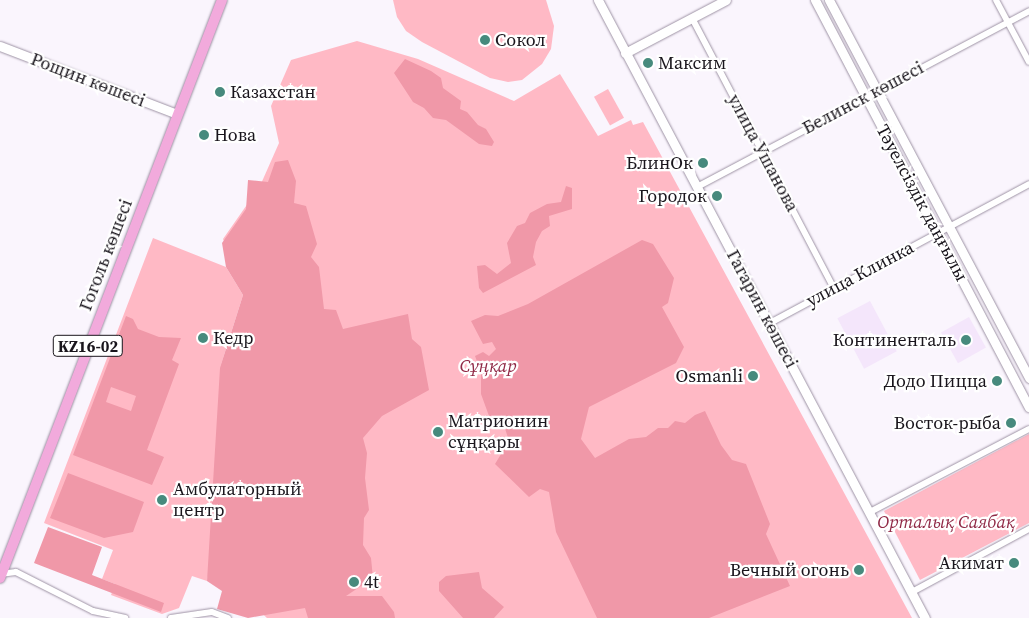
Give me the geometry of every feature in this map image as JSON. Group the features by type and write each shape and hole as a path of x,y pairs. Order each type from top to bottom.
{"main road":[{"name":"Гоголь көшесі","path":"0,575 176,114 222,0"}],"street":[{"name":"Гагарин көшесі","path":"598,0 925,618"},
{"path":"625,53 726,0"},
{"name":"Тәуелсіздік даңғылы","path":"815,0 1029,407"},
{"name":"Тәуелсіздік даңғылы","path":"828,0 1029,378"},
{"path":"996,0 1029,62"},
{"name":"Белинск көшесі","path":"697,187 1029,11"},
{"name":"улица Ушанова","path":"692,18 834,288"},
{"name":"Рощин көшесі","path":"0,46 176,114"},
{"name":"улица Клинка","path":"770,323 1029,184"},
{"path":"870,512 1029,429"},
{"path":"912,592 1029,529"},
{"path":"0,575 16,572 93,611 125,618"},
{"path":"171,618 201,612 212,612 228,618"}],"shaded area":[{"path":"870,301 897,351 864,369 837,318"},
{"path":"969,317 986,348 958,363 941,333"}],"green space":[{"name":"Сокол","path":"393,0 546,0 554,26 551,49 542,64 522,80 508,82 490,78 422,42 406,31 397,17"},
{"name":"Сұңқар","path":"357,41 418,59 514,101 560,74 598,136 631,120 633,125 643,122 912,618 267,618 210,565 207,581 192,576 179,608 162,614 111,595 115,584 102,579 113,550 44,523 153,238 226,267 243,295 220,368 245,294 223,239 260,186 279,143 271,106 291,60"},
{"path":"405,59 431,71 441,78 443,88 461,101 460,109 467,112 478,125 486,129 494,142 492,146 479,144 446,120 433,118 424,108 413,102 394,73"},
{"path":"608,89 624,118 610,126 594,97"},
{"path":"288,160 296,181 294,203 306,206 317,244 311,257 319,267 324,309 336,310 343,329 408,314 412,339 421,347 429,390 382,416 363,438 367,453 365,478 369,510 364,518 363,545 371,558 373,578 346,596 382,596 394,612 395,618 308,618 305,608 248,618 217,609 222,591 207,581 220,368 243,295 226,267 222,243 246,209 248,180 268,182 275,162"},
{"path":"566,186 572,188 572,209 549,216 550,226 542,231 536,242 533,257 536,265 483,293 479,288 477,266 485,265 497,274 511,263 507,243 517,226 525,223 530,213 547,204 561,202"},
{"path":"642,240 653,244 674,278 668,303 662,307 684,347 676,363 589,407 581,439 595,458 629,439 646,437 658,428 668,428 675,421 685,423 695,415 705,411 721,445 732,460 746,464 770,524 766,534 790,586 709,618 597,618 556,532 549,492 540,489 529,497 495,464 509,441 501,416 489,416 481,394 481,372 475,356 483,352 489,356 496,349 492,342 483,344 471,321 485,315 498,316 528,304"},
{"path":"126,316 133,319 138,329 159,337 181,338 172,360 179,364 147,450 164,457 152,485 73,455","holes":["111,387 136,396 131,411 106,402"]},
{"name":"Орталық Саябақ","path":"1029,434 1029,523 920,580 884,511"},
{"path":"68,473 144,502 133,532 104,538 50,518"},
{"path":"48,527 102,547 92,575 164,603 161,612 34,563"},
{"path":"479,572 482,588 504,607 494,618 463,618 439,591 439,582 446,576"}],"place":[{"name":"Сокол","path":"485,40"},
{"name":"Максим","path":"648,63"},
{"name":"Казахстан","path":"220,92"},
{"name":"Нова","path":"204,135"},
{"name":"БлинОк","path":"703,163"},
{"name":"Городок","path":"717,196"},
{"name":"Кедр","path":"203,338"},
{"name":"Континенталь","path":"966,340"},
{"name":"Osmanli","path":"753,376"},
{"name":"Додо Пицца","path":"997,381"},
{"name":"Восток-рыба","path":"1011,423"},
{"name":"Матрионин сұңқары","path":"438,432"},
{"name":"Амбулаторный центр","path":"162,500"},
{"name":"Акимат","path":"1014,563"},
{"name":"Вечный огонь","path":"859,570"},
{"name":"4t","path":"354,582"}]}
